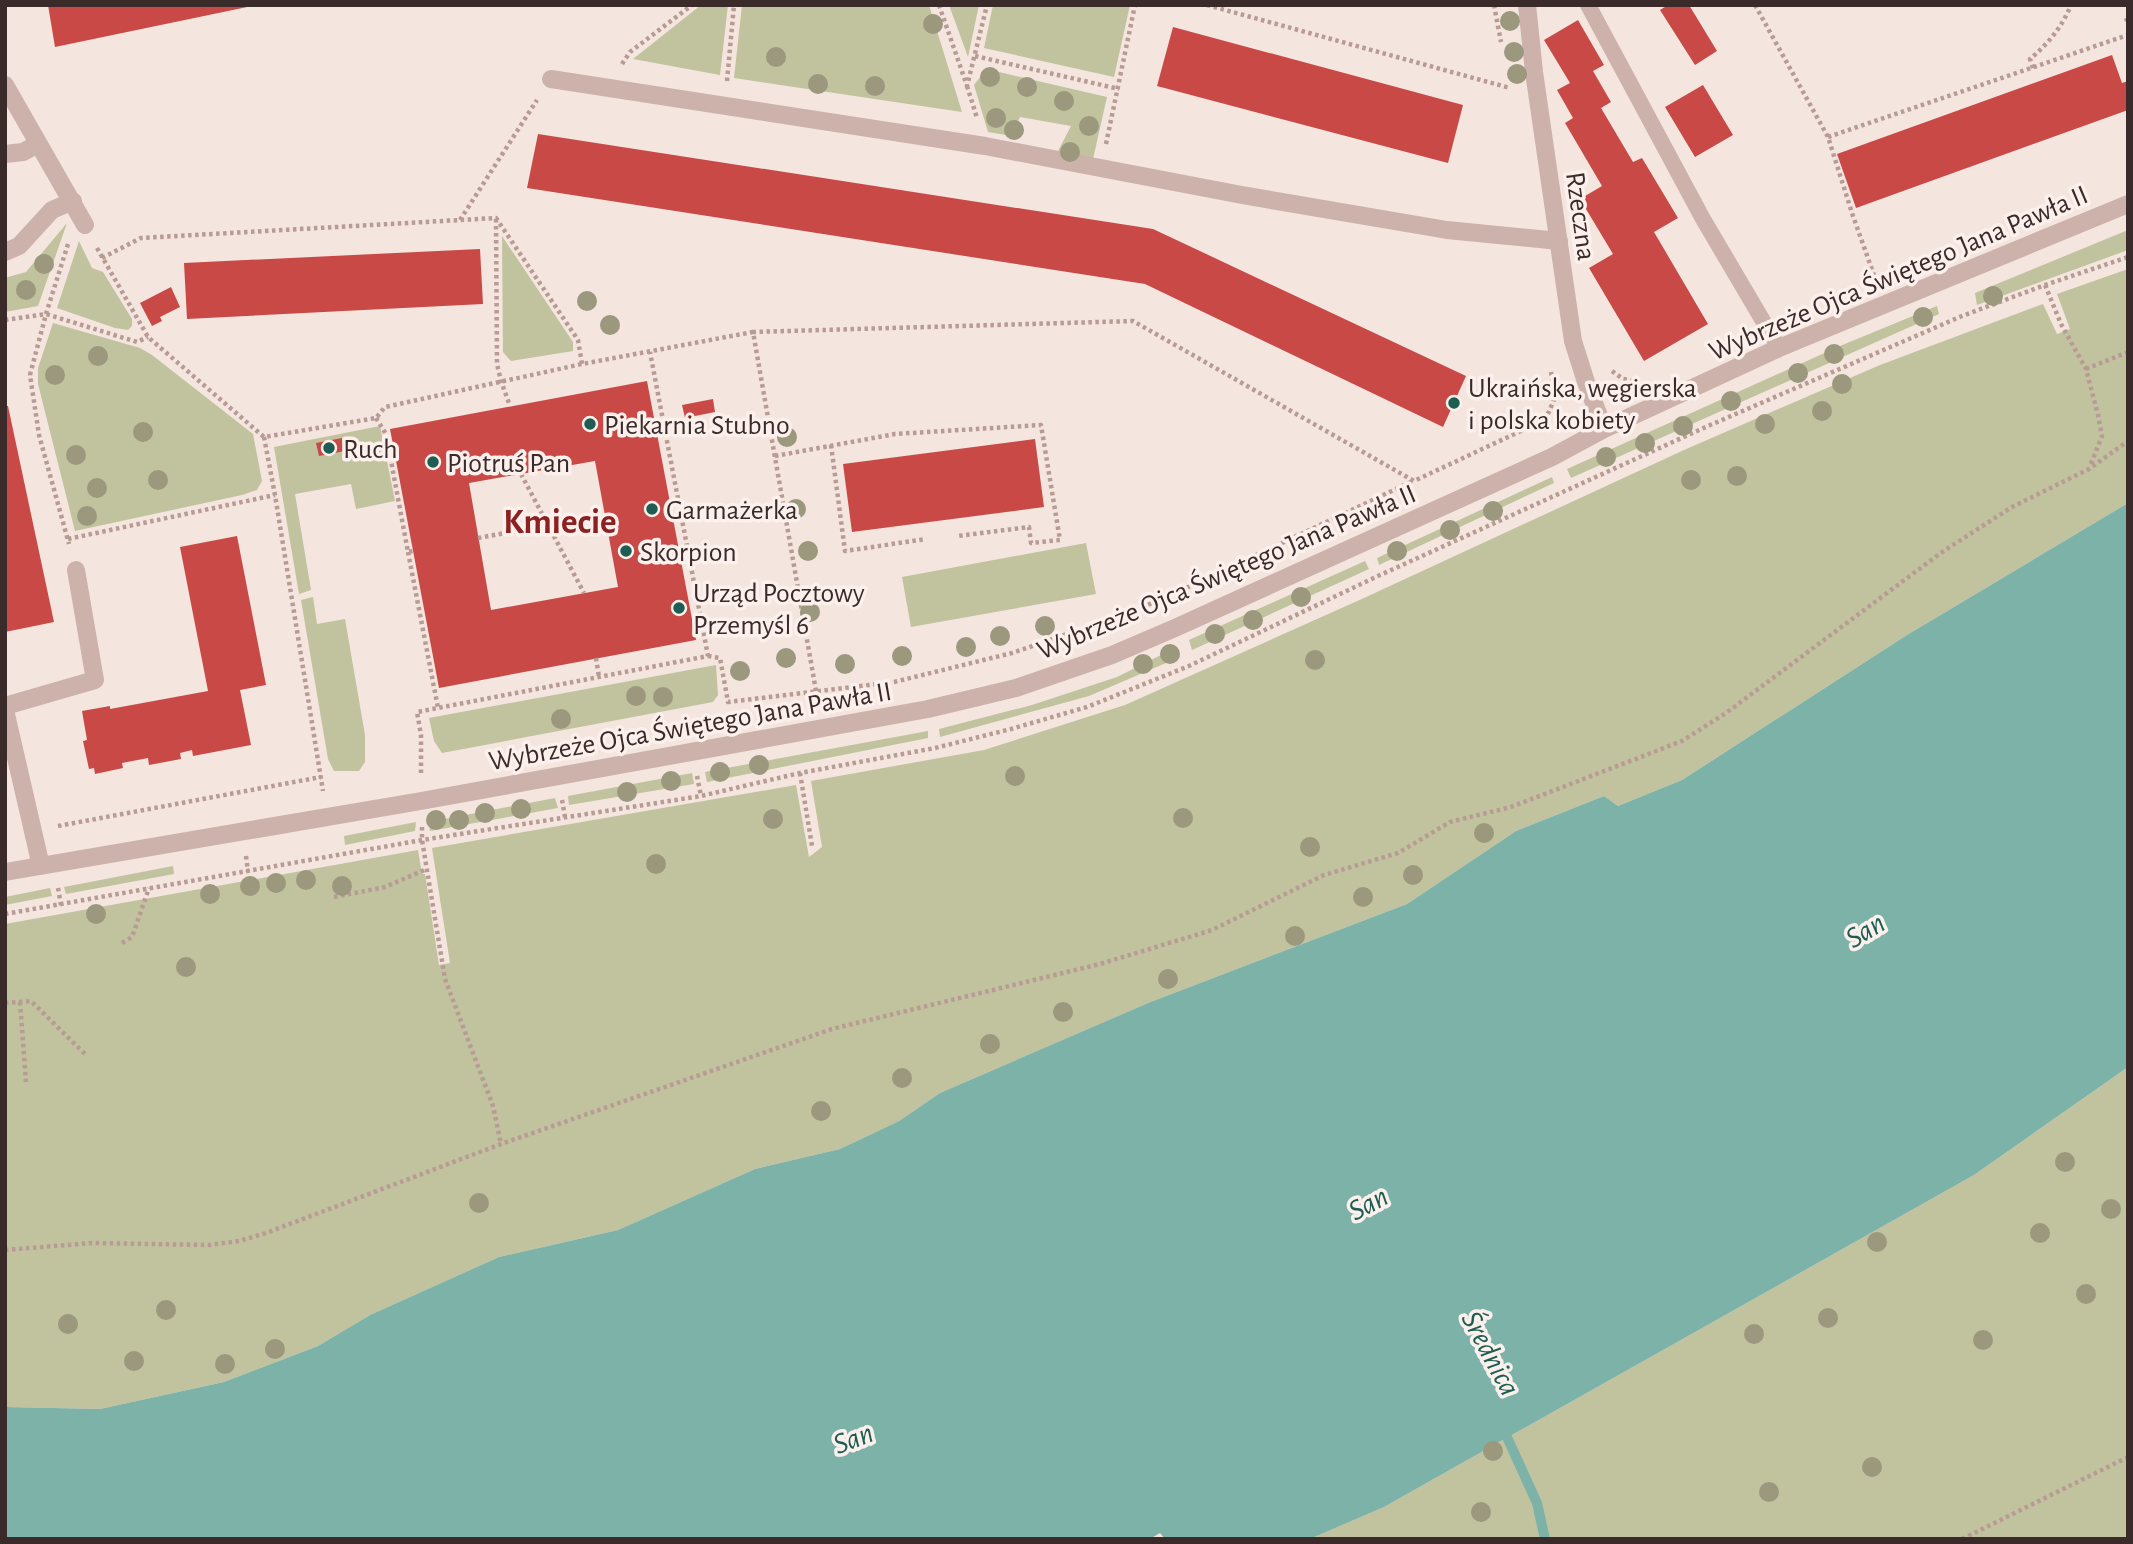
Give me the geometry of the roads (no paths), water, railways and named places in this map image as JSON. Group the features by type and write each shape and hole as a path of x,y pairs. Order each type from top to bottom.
{"street":[{"name":"Rzeczna","path":"1527,5 1534,72 1573,341 1604,429"},
{"path":"551,79 985,146 1447,230 1559,241"},
{"path":"5,85 85,225"},
{"path":"5,153 23,152 38,144"},
{"path":"5,252 19,246 52,210 73,201"},
{"name":"Wybrzeże Ojca Świętego Jana Pawła II","path":"5,872 928,709 1016,688 1112,655 1175,628 1552,457 1604,429 1779,348 2128,204"},
{"path":"41,866 5,708 95,680 76,570"}],"lane":[{"path":"1588,5 1703,219 1779,348"}],"water":[{"name":"San","path":"2128,503 2128,1067 1974,1175 1384,1507 1310,1539 1165,1539 1160,1533 1150,1539 5,1539 5,1407 100,1409 224,1382 318,1346 370,1315 499,1257 618,1230 755,1169 840,1149 899,1121 940,1093 1148,1003 1407,904 1516,831 1604,796 1618,806 1682,780 1907,635"}],"waterway":[{"name":"Średnica","path":"1501,1424 1537,1503 1545,1539"}],"place":[{"name":"Ukraińska, węgierska i polska kobiety","path":"1454,403"},
{"name":"Piekarnia Stubno","path":"590,424"},
{"name":"Ruch","path":"329,448"},
{"name":"Piotruś Pan","path":"433,462"},
{"name":"Garmażerka","path":"652,509"},
{"name":"Skorpion","path":"626,551"},
{"name":"Urząd Pocztowy Przemyśl 6","path":"679,608"}],"district":[{"name":"Kmiecie","path":"560,521"}]}
